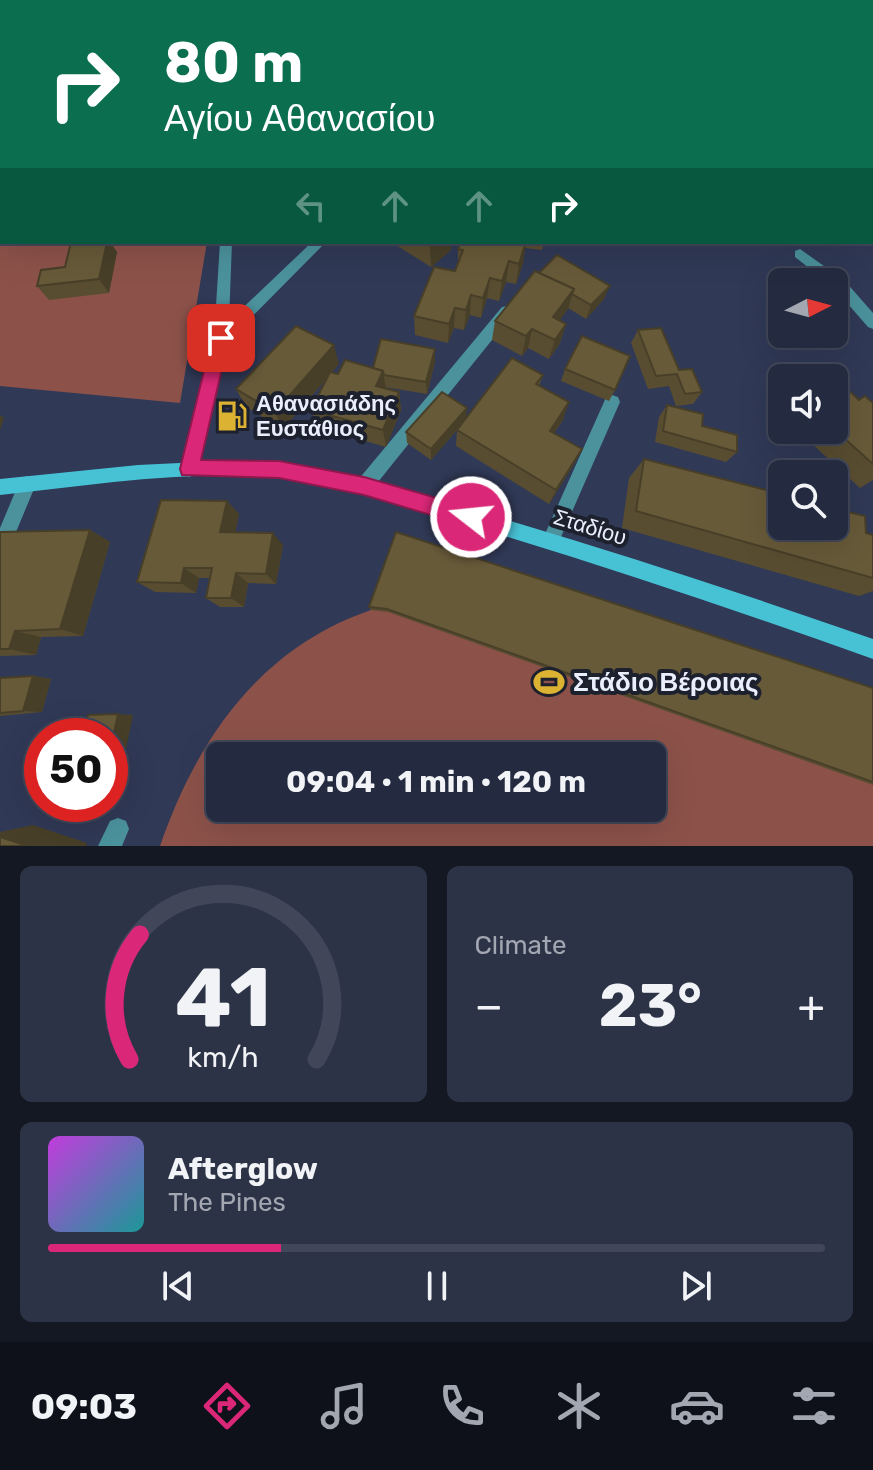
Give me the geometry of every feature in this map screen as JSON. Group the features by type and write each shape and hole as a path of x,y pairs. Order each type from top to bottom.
{"main road":[{"name":"Σταδίου","path":"0,487 189,469 279,469 364,486 551,540 873,649"}],"street":[{"path":"189,469 221,338 226,244"},
{"path":"221,338 318,244"},
{"path":"800,254 840,285 873,323"},
{"path":"364,486 515,301"},
{"path":"551,540 612,402"},
{"path":"0,550 27,484"}],"shaded area":[{"path":"0,244 207,244 180,403 0,386"},
{"name":"Στάδιο Βέροιας","path":"397,536 873,693 873,846 160,846 175,807 206,747 206,822 666,822 666,742 209,742 238,702 265,673 296,648 332,627 371,610"}],"building":[{"path":"71,244 107,244 99,279 37,286 41,270 65,267"},
{"path":"460,244 525,244 519,264 509,261 502,281 490,278 483,298 471,295 466,310 455,308 449,324 414,316 434,267 455,271 463,250 458,249"},
{"path":"557,255 610,286 591,305 572,294 574,289 539,273"},
{"path":"535,271 574,289 553,317 566,324 555,340 532,329 526,336 495,321"},
{"path":"296,326 334,345 275,412 236,389"},
{"path":"661,328 679,370 692,369 702,392 685,394 677,374 656,376 638,330"},
{"path":"582,336 630,356 615,390 565,369"},
{"path":"381,339 435,349 426,382 384,375 383,371 373,368"},
{"path":"512,358 543,375 536,384 569,402 550,431 582,449 556,490 457,430"},
{"path":"345,360 383,371 376,386 399,392 383,430 311,410 330,372 338,374"},
{"path":"848,390 859,400 865,396 873,403 873,464 848,442"},
{"path":"442,392 467,408 431,449 406,432"},
{"path":"667,405 703,414 702,426 737,435 737,452 663,431"},
{"path":"644,459 768,490 768,540 848,540 848,512 865,516 866,533 873,535 873,578 636,511"},
{"path":"161,500 227,501 220,532 273,533 266,574 236,573 231,598 206,598 212,568 184,568 181,583 137,582"},
{"path":"90,530 60,629 15,631 9,649 0,649 0,532"},
{"path":"396,532 873,688 873,782 387,609 369,607"},
{"path":"33,676 23,711 0,713 0,678"},
{"path":"118,714 117,718 87,718 88,715"},
{"path":"0,837 27,846 0,846"}],"place":[{"name":"Αθανασιάδης Ευστάθιος","path":"232,416"},
{"name":"Στάδιο Βέροιας","path":"549,682"}],"route":[{"path":"221,338 189,469 279,469 364,486 471,517"}]}
